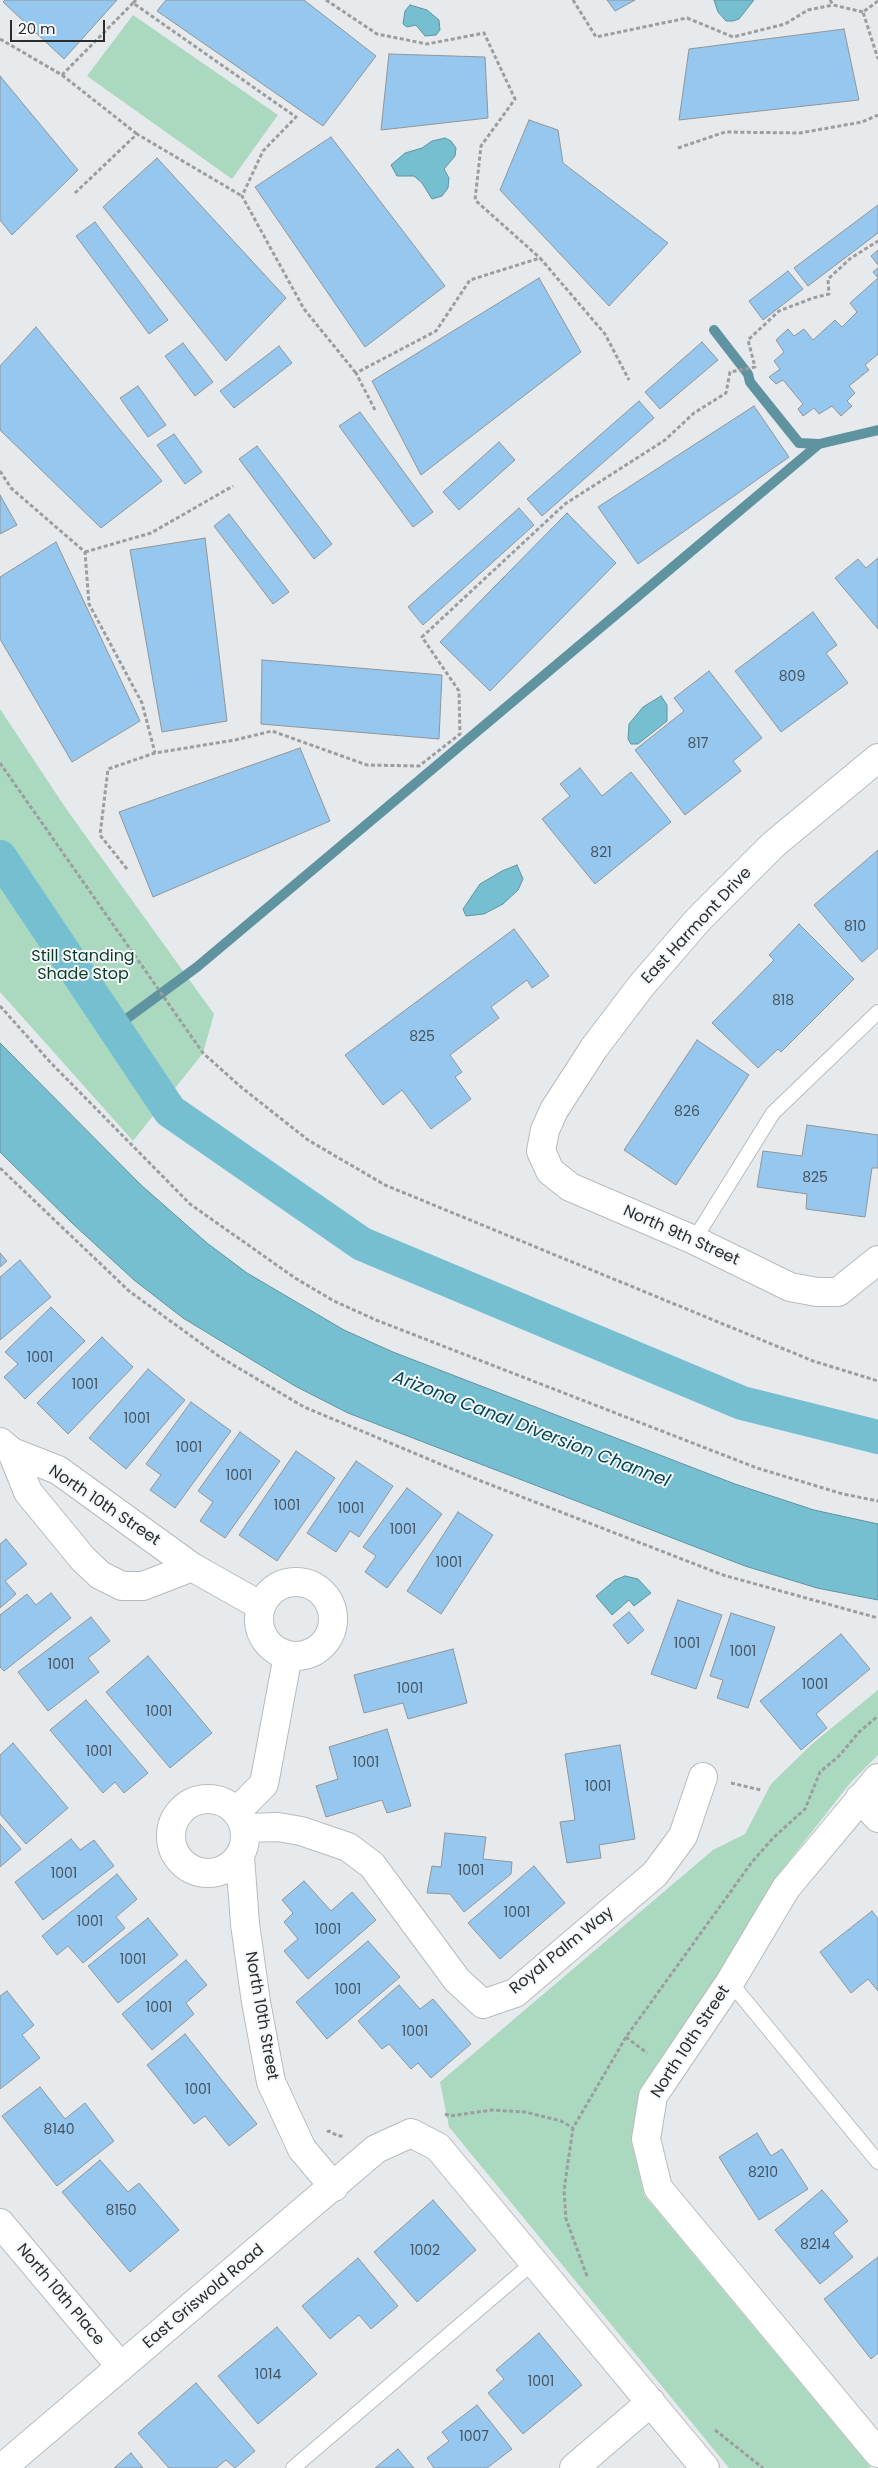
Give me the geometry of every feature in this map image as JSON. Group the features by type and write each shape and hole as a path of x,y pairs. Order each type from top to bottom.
{"street":[{"name":"East Harmont Drive","path":"541,1150 545,1130 554,1110 594,1048 641,986 692,927 774,844 878,758"},
{"name":"North 9th Street","path":"541,1150 550,1170 570,1187 694,1240 790,1287 817,1292 838,1292 878,1260"},
{"name":"North 10th Street","path":"6,1447 28,1492 83,1559 100,1575 122,1586 143,1586 192,1567"},
{"name":"North 10th Street","path":"6,1447 58,1470 192,1567 261,1606"},
{"path":"296,1582 317,1588 331,1606 332,1628 320,1648 300,1656 278,1652 263,1637 259,1616 261,1606 275,1588 296,1582"},
{"path":"240,1857 227,1868 206,1873 185,1865 176,1853 172,1842 173,1822 187,1805 209,1798 220,1800 241,1820 264,1784 288,1655"},
{"name":"Royal Palm Way","path":"241,1820 301,1831 348,1847 372,1865 457,1980 483,2004 515,1993 656,1874 683,1836 703,1776"},
{"name":"North 10th Street","path":"878,1778 786,1888 730,1982 653,2096 646,2139 658,2188 878,2453"},
{"path":"860,1798 878,1818"},
{"name":"North 10th Street","path":"241,1820 245,1843 240,1857 245,1924 256,2002 271,2082 302,2149 334,2187"},
{"name":"East Griswold Road","path":"2,2468 334,2187 376,2149 411,2133 438,2147 535,2261"},
{"name":"North 10th Place","path":"0,2222 120,2367"},
{"path":"535,2261 705,2468"},
{"path":"574,2468 651,2402"}],"lane":[{"path":"694,1240 773,1113 878,1012"},
{"path":"730,1982 878,2162"},
{"path":"293,2468 535,2261"}],"path":[{"path":"326,0 376,34 427,44 484,33 515,99 481,146 475,200 540,258 606,334 628,380"},
{"path":"573,0 596,36 687,18 733,37 785,24 808,10 833,5 863,12 878,2"},
{"path":"830,0 833,5"},
{"path":"62,75 134,1 296,118 263,151 242,196"},
{"path":"863,12 878,59"},
{"path":"0,39 62,75 137,134 242,196 304,309 356,373 375,410"},
{"path":"678,148 725,132 800,133 862,122 878,115"},
{"path":"75,193 137,134"},
{"path":"127,869 100,835 108,769 155,753 235,740 272,731 367,766 419,766 460,734 459,691 422,637 565,504 665,440 694,414 726,393 730,372 755,367 748,340 779,311 829,294 828,279 851,258 878,241"},
{"path":"356,373 436,331 470,280 540,258"},
{"path":"0,471 11,488 85,552 89,604 142,702 155,753"},
{"path":"85,552 151,532 233,486"},
{"path":"0,762 203,1052 241,1087 308,1140 385,1185 813,1361 878,1381"},
{"path":"0,1006 51,1063 190,1204 295,1278 334,1301 376,1320 757,1468 836,1492 878,1501"},
{"path":"0,1168 129,1291 220,1357 304,1407 481,1481 723,1575 878,1618"}],"green space":[{"path":"133,15 278,115 232,179 87,76"},
{"name":"Still Standing Shade Stop","path":"0,709 67,810 214,1014 203,1053 133,1141 0,992"},
{"path":"878,1690 878,1755 851,1782 774,1880 724,1965 639,2091 631,2140 644,2195 871,2468 729,2468 449,2127 440,2082 713,1850 745,1834 771,1784 812,1744"}],"water":[{"path":"714,0 754,0 739,19 726,21 718,12"},
{"path":"410,5 427,10 439,20 440,30 436,35 425,36 416,25 407,27 403,24 405,11"},
{"path":"445,138 451,141 456,148 455,156 444,169 449,178 448,188 442,196 432,199 422,183 414,176 397,176 391,165 405,153 422,148 432,141"},
{"path":"661,696 667,705 667,721 638,744 631,744 628,739 629,724 643,707"},
{"path":"517,865 523,879 518,890 503,904 484,914 466,916 463,909 480,884 502,871"},
{"name":"Arizona Canal Diversion Channel","path":"0,1043 141,1185 207,1243 247,1273 344,1330 393,1352 735,1484 814,1510 878,1524 878,1600 817,1588 745,1566 348,1413 295,1386 183,1318 134,1280 72,1223 0,1152"},
{"path":"625,1576 638,1579 651,1593 634,1606 629,1600 612,1615 596,1596 615,1580"}],"building":[{"path":"5,0 117,0 64,59 3,2"},
{"path":"166,0 304,0 376,56 323,126 157,11"},
{"path":"607,0 635,0 615,11"},
{"path":"844,29 859,100 679,120 689,49"},
{"path":"389,54 485,57 488,118 381,130"},
{"path":"0,76 78,170 12,235 0,220"},
{"path":"529,120 558,130 563,163 668,243 609,306 500,190"},
{"path":"331,137 445,286 365,347 255,187"},
{"path":"157,158 286,298 226,361 103,207"},
{"path":"878,205 878,233 808,286 794,268"},
{"path":"95,222 168,320 149,334 76,236"},
{"path":"878,250 878,265 871,256"},
{"path":"878,268 878,278 873,272"},
{"path":"788,271 803,289 763,320 749,301"},
{"path":"539,278 581,352 421,475 372,381"},
{"path":"878,278 878,354 865,365 869,370 849,386 855,393 847,401 852,406 841,416 832,406 819,414 814,408 803,416 798,409 803,404 783,380 776,384 769,377 780,369 774,361 784,352 776,340 788,329 794,336 804,329 813,340 835,320 842,327 857,312 850,303"},
{"path":"36,327 162,481 101,528 0,430 0,366"},
{"path":"702,342 718,360 660,409 645,392"},
{"path":"183,343 213,382 195,396 165,356"},
{"path":"279,346 292,363 234,408 220,391"},
{"path":"138,386 166,425 148,437 120,398"},
{"path":"639,401 654,418 542,516 527,499"},
{"path":"754,406 789,457 638,564 598,507"},
{"path":"360,412 433,512 413,527 339,426"},
{"path":"174,434 202,472 185,484 157,445"},
{"path":"499,442 515,460 459,510 443,492"},
{"path":"257,446 332,544 314,559 239,459"},
{"path":"0,495 17,525 0,534"},
{"path":"519,508 534,525 423,625 408,607"},
{"path":"567,513 616,563 490,691 440,642"},
{"path":"229,514 289,592 273,604 214,526"},
{"path":"205,538 227,721 162,732 130,550"},
{"path":"56,542 140,721 72,762 0,639 0,577"},
{"path":"878,558 878,629 835,578 858,559 866,568"},
{"path":"813,612 837,645 826,653 848,683 781,732 735,671"},
{"path":"262,660 442,675 439,739 261,724"},
{"path":"709,671 762,738 733,761 741,771 685,815 635,750 684,711 674,698"},
{"path":"300,748 330,821 153,897 119,812"},
{"path":"580,768 602,796 631,772 671,822 595,884 542,819 570,796 560,784"},
{"path":"878,850 878,948 862,962 814,905"},
{"path":"799,924 854,979 781,1052 778,1049 758,1068 712,1023 774,960 769,955"},
{"path":"514,929 549,976 532,988 527,980 491,1007 499,1018 450,1055 462,1072 455,1077 471,1099 431,1129 402,1090 383,1105 345,1055"},
{"path":"697,1040 749,1075 676,1185 624,1150"},
{"path":"807,1125 878,1135 878,1168 872,1168 865,1217 806,1209 807,1194 757,1187 763,1151 802,1156"},
{"path":"0,1253 7,1261 0,1267"},
{"path":"20,1260 51,1297 0,1340 0,1277"},
{"path":"51,1307 85,1341 25,1399 4,1377 18,1364 5,1352"},
{"path":"102,1337 133,1367 68,1434 37,1403"},
{"path":"148,1369 185,1400 126,1469 89,1438"},
{"path":"191,1402 231,1431 175,1508 150,1490 161,1475 146,1464"},
{"path":"240,1432 280,1461 225,1538 200,1521 213,1502 198,1491"},
{"path":"296,1451 335,1478 277,1561 239,1535"},
{"path":"356,1461 393,1486 359,1537 350,1531 336,1552 307,1533"},
{"path":"407,1488 442,1514 387,1588 365,1572 376,1556 363,1547"},
{"path":"458,1512 493,1535 441,1614 407,1591"},
{"path":"6,1539 27,1564 5,1581 16,1594 0,1608 0,1544"},
{"path":"51,1593 71,1618 4,1671 0,1667 0,1615 27,1594 36,1605"},
{"path":"678,1600 722,1615 696,1689 651,1674"},
{"path":"629,1612 644,1630 628,1644 613,1625"},
{"path":"731,1613 775,1627 748,1708 717,1698 723,1680 710,1676"},
{"path":"91,1617 110,1641 88,1658 99,1672 48,1711 18,1672"},
{"path":"841,1634 870,1669 816,1714 827,1728 801,1750 760,1701"},
{"path":"453,1649 467,1703 408,1719 403,1703 364,1713 354,1675"},
{"path":"148,1656 212,1733 170,1768 106,1692"},
{"path":"86,1700 148,1773 124,1793 115,1782 103,1793 50,1730"},
{"path":"387,1729 411,1806 387,1813 382,1800 326,1817 316,1786 338,1779 329,1747"},
{"path":"13,1743 68,1808 26,1844 0,1814 0,1755"},
{"path":"620,1745 635,1839 599,1845 601,1858 567,1863 560,1822 575,1820 565,1754"},
{"path":"0,1824 21,1849 0,1867"},
{"path":"445,1833 486,1837 483,1859 512,1862 511,1874 464,1912 450,1894 427,1893 432,1866 441,1867"},
{"path":"71,1839 80,1850 94,1840 114,1866 43,1920 15,1882"},
{"path":"534,1866 565,1903 500,1959 468,1923"},
{"path":"117,1874 137,1899 116,1917 125,1928 83,1963 68,1946 57,1955 42,1936"},
{"path":"304,1881 331,1911 352,1892 376,1920 308,1979 284,1951 298,1939 284,1922 293,1913 282,1900"},
{"path":"872,1911 878,1919 878,1991 868,1979 851,1993 820,1952"},
{"path":"148,1918 178,1955 118,2003 88,1966"},
{"path":"368,1941 400,1977 327,2039 296,2002"},
{"path":"186,1960 207,1985 186,2003 194,2014 152,2050 122,2014"},
{"path":"399,1985 420,2009 433,1999 471,2044 431,2078 418,2063 411,2069 389,2044 382,2049 358,2021"},
{"path":"7,1991 34,2025 22,2035 40,2058 0,2089 0,1996"},
{"path":"185,2034 257,2124 229,2146 205,2116 194,2124 147,2065"},
{"path":"40,2087 65,2119 85,2103 114,2141 57,2186 2,2116"},
{"path":"757,2133 771,2156 782,2149 808,2189 759,2220 719,2157"},
{"path":"100,2160 128,2192 139,2183 179,2230 130,2272 62,2192"},
{"path":"822,2190 848,2221 833,2233 853,2257 820,2284 775,2230"},
{"path":"433,2200 476,2250 417,2302 374,2252"},
{"path":"878,2257 878,2353 871,2359 824,2299"},
{"path":"358,2258 398,2306 371,2329 359,2315 330,2339 302,2306"},
{"path":"277,2327 317,2374 258,2424 218,2376"},
{"path":"539,2333 582,2385 523,2434 488,2393 504,2379 496,2370"},
{"path":"196,2383 255,2451 235,2468 226,2460 216,2468 169,2468 138,2433"},
{"path":"477,2405 512,2449 487,2468 434,2468 427,2458 449,2441 442,2432"},
{"path":"398,2449 414,2468 375,2468"},
{"path":"131,2453 143,2468 114,2468"}],"waterway":[{"path":"714,330 748,374 750,382 799,443 819,444 878,430"},
{"path":"114,1028 197,967 819,444"},
{"path":"0,857 170,1111 362,1244 742,1403 878,1437"}]}
